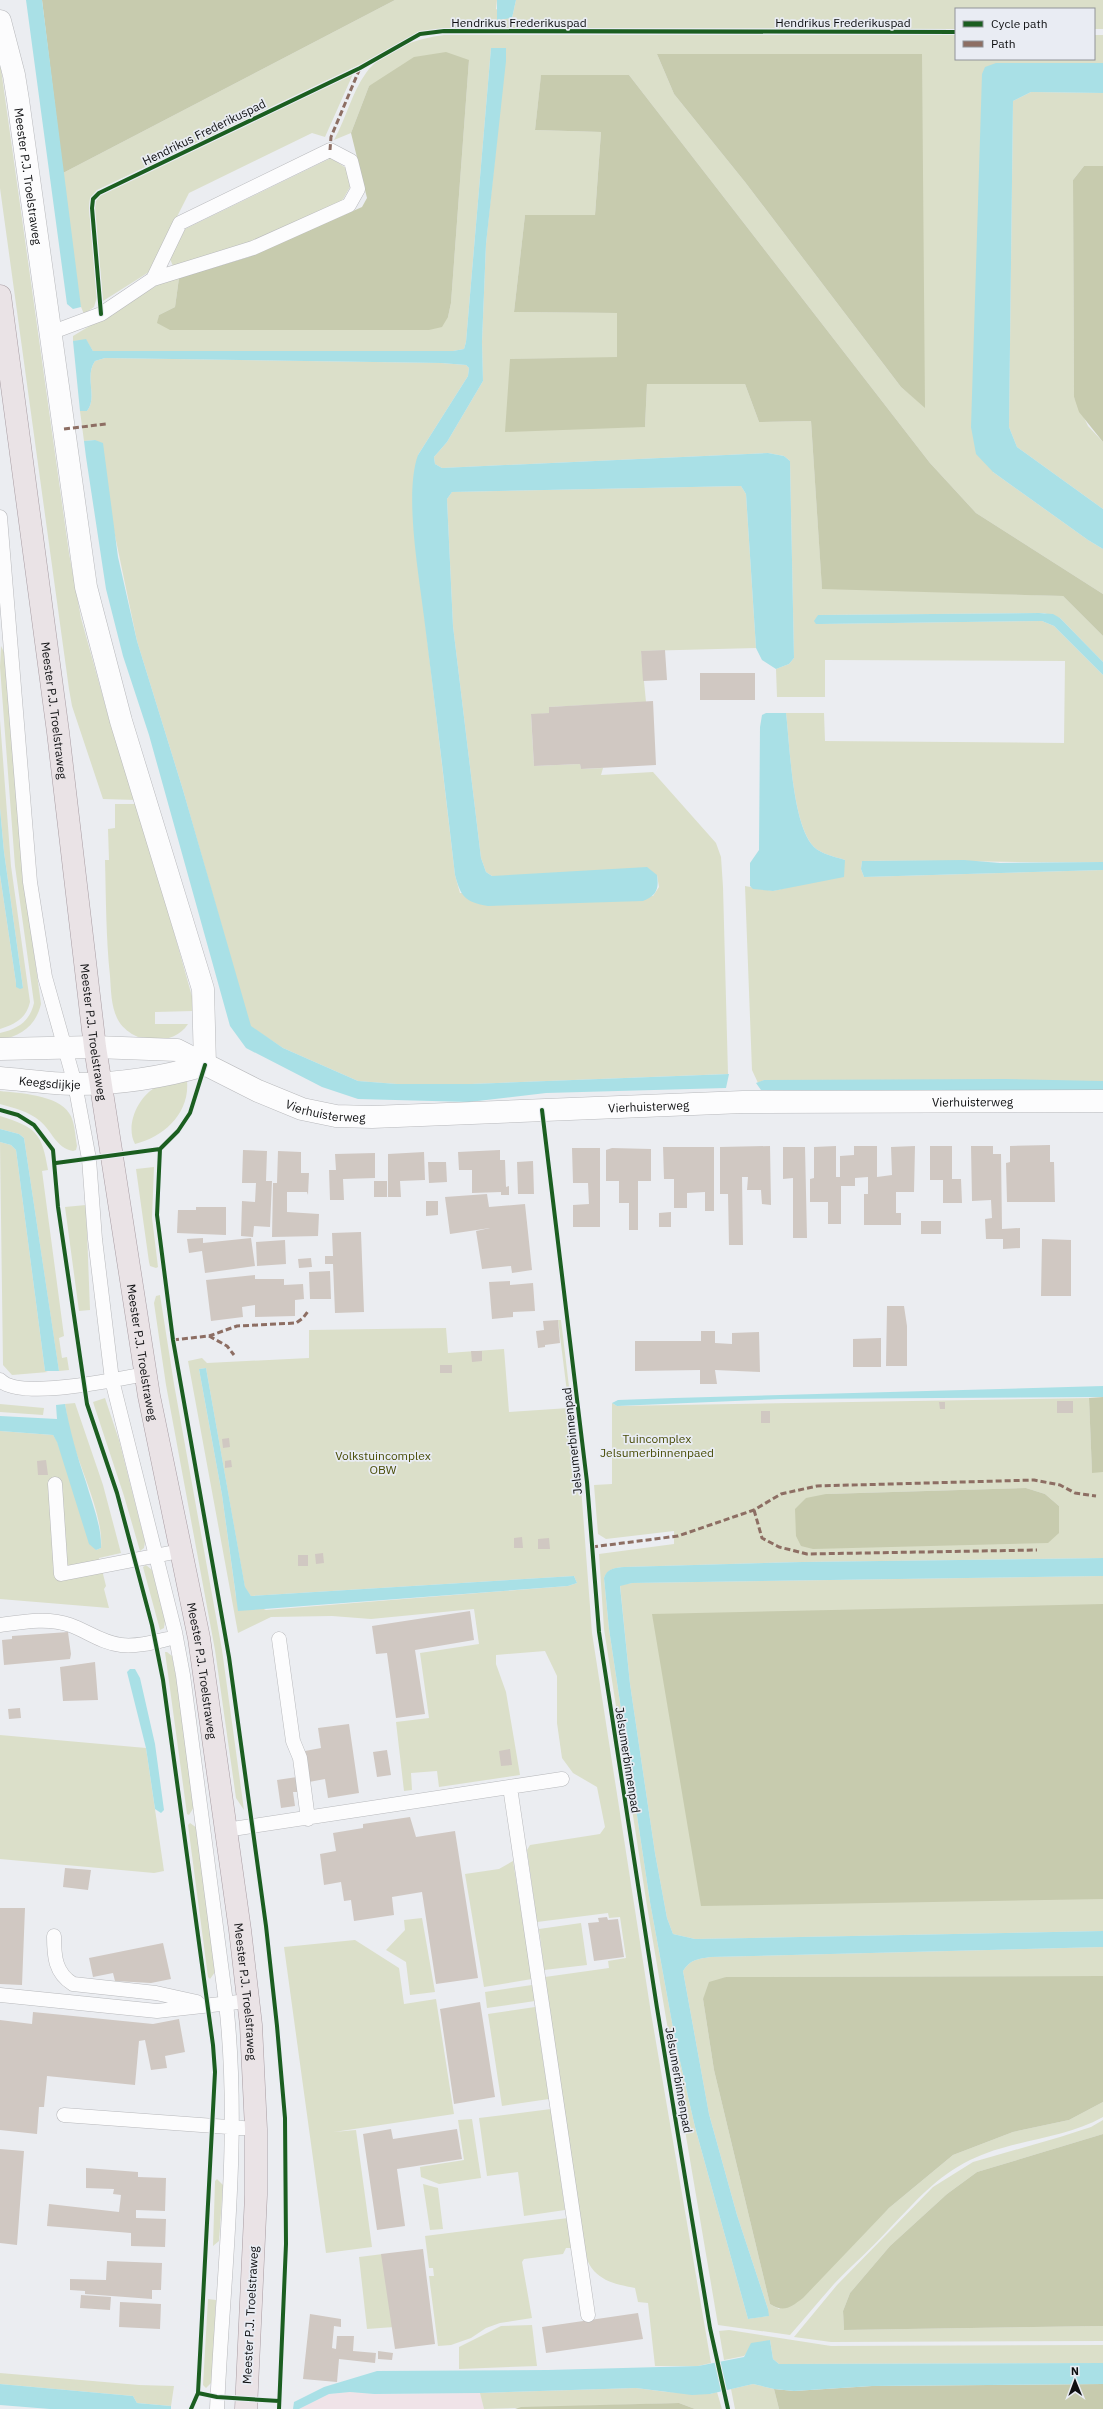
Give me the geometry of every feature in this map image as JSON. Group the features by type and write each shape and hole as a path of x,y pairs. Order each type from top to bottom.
{"main road":[{"name":"Meester P.J. Troelstraweg","path":"0,296 58,732 100,1083 146,1374 180,1551 199,1638 248,2001 256,2129 256,2195 246,2409"}],"street":[{"name":"Meester P.J. Troelstraweg","path":"0,21 15,81 86,587 121,720 203,989 205,1065"},
{"path":"0,1050 95,1047"},
{"name":"Vierhuisterweg","path":"95,1047 177,1050 258,1091 302,1109 343,1116 449,1114 742,1102 1103,1101"},
{"path":"100,1083 175,1074 205,1065"},
{"name":"Keegsdijkje","path":"0,1078 75,1084 100,1083"}],"lane":[{"path":"50,333 101,314 153,279 252,248 349,205 358,188 351,161 330,150 180,223 153,279"},
{"name":"Meester P.J. Troelstraweg","path":"0,517 30,882 45,978 75,1084 89,1159 95,1239 112,1380 176,1637 186,1696 232,2053 232,2128 217,2409"},
{"path":"0,1380 13,1388 54,1388 146,1374"},
{"path":"55,1484 61,1574 180,1551"},
{"path":"0,1625 44,1621 60,1623 110,1643 122,1645 155,1642 176,1637"},
{"path":"280,1639 293,1741 300,1758 308,1819"},
{"path":"226,1830 308,1819 562,1779"},
{"path":"510,1787 588,2315"},
{"path":"54,1936 57,1966 64,1979 73,1984 156,1993 207,2004"},
{"path":"0,1995 157,2011 207,2004 248,2001"},
{"path":"64,2115 256,2129"}],"shaded area":[{"path":"350,2392 374,2394 480,2393 484,2409 299,2409 329,2394"}],"green space":[{"path":"42,0 395,0 63,173"},
{"path":"395,0 497,0 496,9 512,18 516,0 1103,0 1103,29 1095,29 1095,8 955,8 955,29 482,28 444,29 419,32 359,65 97,190 90,198 89,208 97,297 94,307 84,314 79,302 63,173"},
{"path":"444,35 955,35 955,60 1095,60 1095,35 1103,35 1103,63 996,63 993,472 1088,540 1103,549 1103,594 976,513 930,463 629,75 541,76 535,130 601,132 595,215 525,215 514,312 617,313 617,358 510,359 645,427 647,384 745,384 759,422 811,421 822,588 1063,596 1103,636 1103,662 1060,618 1044,613 818,615 816,624 1042,621 1054,626 1103,675 1103,862 862,861 861,869 864,877 1103,870 1103,1081 764,1080 758,1083 752,1070 745,886 773,891 815,881 845,860 821,852 814,847 807,836 801,821 793,784 786,713 824,713 825,741 1064,743 1065,661 825,660 825,697 777,697 776,669 789,664 794,658 790,461 784,456 768,453 442,468 435,464 434,457 447,442 483,381 482,342 486,244 506,48 491,48 466,342 464,349 453,351 93,351 86,340 73,341 73,336 161,283 179,278 175,307 159,315 158,323 448,317 451,303 469,60 369,86 351,133 334,140 361,80 373,65 381,58 401,46 423,39","holes":["657,54 925,407 901,387 745,182 674,94"]},
{"path":"446,52 469,60 451,303 448,317 442,327 429,330 170,330 157,323 159,315 175,307 179,278 249,257 362,207 367,198 351,133 369,86 414,57"},
{"path":"657,54 922,54 925,408 901,387 745,182 674,94"},
{"path":"0,62 69,553 81,618 109,719 136,800 103,799 72,706 0,188"},
{"path":"353,74 325,137 312,133 189,193 149,272 103,301 95,208 96,201 101,195"},
{"path":"541,75 629,75 930,463 976,513 1103,594 1103,636 1063,596 822,589 811,421 759,422 745,384 647,384 645,427 505,432 510,359 617,357 617,313 514,312 525,215 595,215 601,132 535,130"},
{"path":"1031,92 1103,93 1103,166 1084,166 1073,180 1074,397 1088,426 1103,442 1103,509 1017,447 1009,427 1013,101"},
{"path":"331,158 346,168 350,187 342,201 250,242 173,266 170,259 185,229"},
{"path":"1084,166 1103,166 1103,442 1079,412 1074,397 1073,180"},
{"path":"105,358 441,363 466,365 469,368 468,376 418,455 416,544 455,875 460,893 653,896 659,887 657,875 492,876 486,872 481,858 453,626 447,499 452,492 741,486 746,494 756,648 641,651 646,702 549,707 549,713 531,715 534,766 580,764 581,769 603,768 601,775 653,772 716,843 721,857 723,887 728,1074 471,1084 397,1084 358,1081 283,1048 250,1026 183,790 137,641 95,440 84,441 80,411 87,411 90,405 92,367 95,361"},
{"path":"1,646 4,652 22,865 41,1004 32,1024 15,1036 0,1040 0,1033 18,1026 30,1015 34,1003 15,866 0,667"},
{"path":"0,720 11,866 30,1002 23,1017 15,1023 0,1029 0,875 16,983 17,987 23,988 4,852 0,808"},
{"path":"115,804 138,804 193,1000 193,1011 155,1012 155,1024 188,1024 181,1032 164,1039 149,1040 132,1034 120,1023 112,1003 106,918 105,860 109,860 108,829 115,828"},
{"path":"187,1081 187,1093 184,1103 180,1113 173,1122 156,1136 135,1144 132,1137 133,1120 135,1112 144,1097 159,1085 171,1082"},
{"path":"0,1091 38,1096 56,1102 64,1107 71,1116 77,1146 76,1150 73,1151 67,1149 58,1143 44,1125 31,1115 21,1110 0,1104"},
{"path":"0,1116 22,1124 35,1133 40,1140 46,1158 48,1170 42,1171 64,1336 59,1338 62,1358 67,1357 69,1370 59,1371 24,1138 19,1134 0,1129"},
{"path":"0,1142 11,1145 16,1150 45,1371 48,1372 12,1375 3,1365"},
{"path":"154,1167 152,1218 158,1267 156,1268 150,1266 149,1262 136,1169"},
{"path":"86,1205 90,1310 79,1311 65,1207"},
{"path":"160,1295 174,1384 222,1650 244,1810 236,1798 215,1650 166,1385 154,1303 156,1296"},
{"name":"Volkstuincomplex OBW","path":"558,1320 561,1320 581,1487 592,1633 651,2013 711,2363 698,2366 655,2366 648,2303 638,2302 635,2288 620,2285 599,2276 594,2271 586,2257 545,1977 609,1968 608,1961 626,1958 620,1917 609,1918 608,1913 537,1922 527,1850 530,1845 600,1834 605,1827 597,1787 573,1773 562,1758 557,1723 557,1676 545,1651 496,1655 496,1664 506,1692 520,1775 439,1787 437,1771 411,1773 412,1790 404,1791 396,1722 429,1718 420,1653 479,1644 474,1609 371,1619 332,1616 271,1617 238,1633 188,1361 202,1358 207,1363 309,1358 309,1330 446,1328 448,1353 504,1349 509,1412 569,1408","holes":["206,1368 245,1588 251,1596 574,1576 577,1583 568,1586 266,1610 236,1597 222,1495 199,1369"]},
{"path":"1103,1397 1103,1472 1092,1473 1089,1398"},
{"path":"105,1398 119,1440 145,1542 144,1548 140,1551 124,1496 93,1402"},
{"name":"Tuincomplex Jelsumerbinnenpaed","path":"1089,1398 1092,1472 1103,1472 1103,1558 802,1562 624,1567 610,1570 604,1578 609,1629 650,1902 675,2039 695,2127 748,2319 768,2316 768,2309 737,2215 709,2114 683,1971 686,1967 695,1960 711,1957 1103,1947 1103,1976 726,1977 703,1999 714,2070 770,2304 779,2309 889,2208 953,2155 1013,2132 1069,2120 1103,2102 1103,2117 1087,2125 986,2153 970,2160 947,2174 918,2199 834,2284 790,2335 718,2325 647,1906 604,1629 599,1554 674,1544 674,1531 606,1539 598,1534 594,1485 612,1484 612,1403 617,1406","holes":["1026,1488 1045,1494 1059,1506 1059,1533 826,1494"]},
{"path":"75,1403 103,1485 121,1553 99,1558 106,1586 104,1589 109,1608 0,1599 0,1431 53,1435 57,1441 96,1550 101,1548 99,1521 68,1423 65,1404"},
{"path":"0,1404 44,1408 43,1415 0,1412"},
{"path":"1026,1488 1045,1494 1059,1506 1059,1533 1048,1543 813,1549 801,1546 796,1536 795,1509 806,1498 826,1494"},
{"path":"146,1565 152,1570 165,1621 164,1628 160,1630 143,1567"},
{"path":"1103,1576 1103,1931 695,1939 673,1934 667,1918 655,1853 630,1684 620,1585 632,1583"},
{"path":"1103,1604 1103,1899 701,1906 652,1614"},
{"path":"165,1652 172,1656 178,1687 194,1807 189,1815 187,1814"},
{"path":"0,1735 146,1748 164,1871 154,1873 0,1859"},
{"path":"190,1823 197,1828 215,1972 210,1979 208,1977 188,1825"},
{"path":"513,1861 532,1979 484,1987 465,1874 499,1869"},
{"path":"422,1918 435,1992 410,1995 406,1962 386,1950 405,1930 404,1920"},
{"path":"581,1923 587,1965 544,1970 539,1929"},
{"path":"355,1940 399,1968 404,2004 436,1999 454,2114 334,2132 356,2130 372,2247 326,2253 284,1947"},
{"path":"1103,1976 1103,2102 1069,2120 1013,2132 953,2155 889,2208 803,2298 787,2308 779,2308 770,2304 714,2070 703,1999 709,1982 726,1977"},
{"path":"532,1985 535,2001 487,2008 485,1992"},
{"path":"535,2007 549,2099 502,2106 488,2014"},
{"path":"551,2109 565,2210 524,2216 518,2172 487,2176 479,2118"},
{"path":"472,2119 481,2178 439,2184 421,2177 420,2167 464,2160 458,2120"},
{"path":"1103,2120 1103,2134 977,2172 947,2194 890,2246 850,2293 843,2311 844,2330 1103,2326 1103,2341 831,2342 794,2337 837,2285 933,2187 973,2162 1091,2127"},
{"path":"1103,2134 1103,2326 844,2330 843,2311 850,2293 890,2246 947,2194 977,2172"},
{"path":"217,2179 223,2185 219,2241 213,2246 215,2181"},
{"path":"423,2184 438,2188 443,2229 430,2230"},
{"path":"568,2218 572,2248 566,2248 563,2254 524,2259 522,2262 532,2318 500,2323 486,2328 471,2338 451,2345 438,2346 429,2276 434,2276 433,2268 429,2268 425,2236"},
{"path":"383,2254 394,2327 367,2329 359,2257"},
{"path":"208,2299 216,2300 212,2382 206,2388 203,2385"},
{"path":"532,2325 537,2366 459,2369 459,2347 501,2326"},
{"path":"729,2330 831,2346 1103,2345 1103,2363 779,2364 773,2359 770,2340 749,2350 744,2356 724,2360 719,2331"},
{"path":"0,2373 139,2385 174,2386 171,2406 137,2403 133,2396 0,2384"},
{"path":"753,2384 774,2389 779,2409 735,2409 731,2389"},
{"path":"1103,2384 1103,2409 779,2409 774,2389 794,2391 872,2386"},
{"path":"636,2388 667,2392 710,2394 717,2392 722,2409 695,2409 679,2403 484,2409 480,2393"},
{"path":"679,2403 695,2409 515,2409 521,2407"}],"water":[{"path":"26,0 42,0 81,307 73,309 67,304"},
{"path":"497,0 516,0 512,18 497,20"},
{"path":"491,48 506,48 506,61 486,244 482,342 483,381 447,442 434,457 435,464 442,468 768,453 784,456 790,461 794,658 789,664 776,669 762,660 756,648 746,494 741,486 452,492 447,499 453,626 481,858 486,872 492,876 647,867 657,875 658,884 654,894 643,901 488,906 474,903 465,897 459,889 455,875 416,557 412,512 412,491 414,471 418,455 468,376 469,368 466,365 441,363 105,358 95,361 92,367 90,405 87,411 80,411 73,341 86,339 93,351 453,351 464,349 466,342"},
{"path":"996,63 1103,63 1103,93 1031,92 1013,101 1009,427 1017,447 1103,509 1103,549 1088,540 993,472 976,454 971,427 982,74 985,67"},
{"path":"95,440 103,443 118,557 137,641 183,790 251,1026 283,1048 358,1081 397,1084 471,1084 729,1074 726,1088 546,1093 469,1102 358,1099 322,1087 246,1048 230,1026 149,735 123,656 106,589 84,441"},
{"path":"1053,614 1060,618 1103,662 1103,675 1054,626 1042,621 816,624 814,621 818,615"},
{"path":"766,713 786,713 793,784 801,821 807,836 814,847 825,853 845,860 844,877 773,891 753,889 750,886 750,863 759,850 760,727 762,715"},
{"path":"0,808 4,852 23,988 20,989 16,987 0,875"},
{"path":"964,860 1000,863 1103,862 1103,870 864,877 861,869 862,861"},
{"path":"1005,1079 1103,1081 1103,1092 761,1090 756,1083 764,1080"},
{"path":"0,1129 19,1134 24,1138 59,1371 45,1371 16,1150 11,1145 0,1142"},
{"path":"206,1368 245,1587 251,1596 574,1576 577,1583 568,1586 238,1611 222,1495 199,1369"},
{"path":"1103,1386 1103,1397 781,1399 617,1406 612,1403 618,1400 674,1398"},
{"path":"65,1404 74,1443 94,1507 100,1532 101,1548 96,1550 89,1544 57,1442 53,1435 0,1431 0,1416 57,1419 56,1405"},
{"path":"1103,1558 1103,1576 632,1583 620,1586 630,1684 655,1853 667,1918 673,1934 695,1939 1103,1931 1103,1947 711,1957 695,1960 686,1967 683,1971 709,2114 737,2215 768,2309 769,2316 748,2319 695,2127 675,2039 650,1902 609,1629 604,1578 605,1575 609,1570 624,1567 802,1562"},
{"path":"130,1669 135,1669 140,1678 155,1744 164,1810 161,1813 155,1809 146,1748 127,1672"},
{"path":"770,2340 773,2359 779,2364 1103,2363 1103,2384 872,2386 794,2391 774,2389 753,2384 710,2394 692,2395 636,2388 480,2393 374,2394 350,2392 329,2394 299,2409 293,2409 294,2402 324,2387 377,2371 548,2370 698,2366 744,2357 751,2343"},
{"path":"0,2384 133,2396 137,2403 171,2406 171,2409 50,2409 0,2405"}],"building":[{"path":"665,650 667,680 643,681 641,651"},
{"path":"700,673 755,673 755,700 700,700"},
{"path":"653,701 656,765 581,769 580,764 534,766 531,714 549,713 549,707"},
{"path":"1050,1145 1050,1162 1054,1162 1055,1202 1007,1202 1006,1163 1010,1162 1010,1146"},
{"path":"770,1146 771,1205 762,1204 761,1190 747,1190 748,1177 742,1177 743,1245 729,1245 728,1194 720,1194 720,1147"},
{"path":"836,1146 836,1177 840,1177 840,1156 854,1155 854,1146 877,1146 877,1177 892,1175 891,1147 915,1146 914,1192 896,1192 896,1213 901,1213 901,1225 864,1225 864,1194 868,1194 868,1177 855,1178 855,1186 841,1186 841,1224 828,1224 828,1202 810,1202 810,1179 814,1178 814,1147"},
{"path":"930,1146 952,1146 952,1179 961,1179 962,1203 943,1203 943,1180 930,1180"},
{"path":"971,1146 993,1146 993,1154 1001,1154 1002,1229 1020,1228 1020,1248 1003,1249 1003,1239 986,1239 985,1219 992,1218 991,1200 972,1201"},
{"path":"663,1147 714,1147 714,1211 705,1211 705,1192 687,1193 687,1208 674,1208 674,1179 664,1179"},
{"path":"783,1147 805,1147 807,1238 793,1238 793,1178 783,1179"},
{"path":"572,1148 600,1148 600,1227 573,1227 573,1205 589,1204 588,1183 573,1183"},
{"path":"612,1148 651,1149 651,1181 638,1181 638,1230 629,1230 629,1203 619,1203 619,1181 606,1181 606,1150"},
{"path":"243,1150 267,1151 266,1181 272,1181 270,1227 254,1226 253,1237 241,1236 242,1201 255,1202 256,1183 242,1183"},
{"path":"500,1150 500,1160 505,1160 506,1187 509,1186 509,1195 501,1195 501,1192 472,1193 472,1170 459,1170 458,1152"},
{"path":"278,1151 301,1152 301,1173 309,1173 308,1195 307,1192 287,1192 287,1212 319,1214 318,1236 272,1237 273,1183 277,1183"},
{"path":"424,1152 425,1180 400,1181 401,1197 388,1197 388,1154"},
{"path":"375,1153 375,1178 343,1179 344,1200 330,1200 329,1170 336,1170 335,1154"},
{"path":"533,1161 534,1194 518,1194 517,1162"},
{"path":"428,1162 446,1162 447,1182 429,1183"},
{"path":"374,1181 387,1181 387,1197 374,1197"},
{"path":"487,1194 489,1207 525,1204 532,1270 512,1273 511,1266 482,1269 476,1231 490,1228 450,1234 445,1197"},
{"path":"426,1201 438,1201 438,1215 426,1216"},
{"path":"196,1207 226,1207 226,1235 177,1233 178,1210 196,1210"},
{"path":"671,1212 671,1227 659,1227 659,1213"},
{"path":"921,1221 941,1221 941,1234 921,1234"},
{"path":"361,1232 364,1312 335,1313 333,1264 325,1264 325,1256 333,1256 332,1233"},
{"path":"203,1238 203,1243 251,1238 255,1266 205,1273 202,1251 189,1253 187,1239"},
{"path":"1042,1239 1071,1240 1071,1296 1041,1296"},
{"path":"285,1240 286,1264 257,1266 256,1242"},
{"path":"311,1258 312,1267 299,1268 298,1259"},
{"path":"330,1271 331,1299 310,1299 309,1272"},
{"path":"255,1275 255,1279 284,1279 284,1285 303,1284 304,1299 295,1300 295,1316 255,1317 255,1305 242,1307 243,1317 211,1321 206,1280"},
{"path":"510,1281 510,1285 533,1283 535,1311 513,1312 513,1317 492,1319 489,1282"},
{"path":"887,1306 904,1306 907,1326 907,1366 886,1366"},
{"path":"558,1320 560,1343 545,1345 545,1347 538,1348 536,1331 544,1330 543,1321"},
{"path":"701,1331 715,1331 715,1343 732,1344 732,1333 759,1332 760,1372 715,1370 717,1384 700,1384 700,1370 635,1371 635,1341 701,1341"},
{"path":"881,1338 881,1367 853,1367 853,1339"},
{"path":"471,1351 482,1351 482,1361 472,1362"},
{"path":"440,1365 452,1365 452,1373 440,1373"},
{"path":"1057,1401 1073,1401 1073,1413 1057,1413"},
{"path":"939,1402 945,1402 945,1409 940,1409"},
{"path":"761,1411 770,1411 770,1423 761,1423"},
{"path":"229,1438 230,1447 223,1448 222,1439"},
{"path":"46,1460 48,1475 38,1475 37,1461"},
{"path":"231,1460 232,1467 225,1468 225,1461"},
{"path":"522,1537 523,1548 514,1548 514,1538"},
{"path":"549,1538 550,1549 538,1549 538,1539"},
{"path":"323,1553 324,1563 316,1564 315,1554"},
{"path":"298,1555 308,1555 308,1566 298,1566"},
{"path":"470,1611 474,1640 415,1650 425,1714 396,1718 387,1653 376,1654 372,1626"},
{"path":"68,1632 71,1654 70,1659 4,1665 2,1640 12,1639 12,1636"},
{"path":"95,1662 98,1700 63,1701 60,1667"},
{"path":"20,1708 21,1718 9,1719 8,1709"},
{"path":"349,1724 359,1793 328,1798 325,1779 309,1782 305,1751 321,1748 318,1728"},
{"path":"510,1749 512,1765 501,1766 499,1751"},
{"path":"387,1750 391,1775 377,1777 373,1752"},
{"path":"297,1777 299,1792 293,1792 295,1806 281,1808 277,1780"},
{"path":"410,1817 416,1837 455,1831 478,1978 436,1984 422,1892 392,1897 394,1915 354,1921 351,1900 344,1901 341,1882 324,1885 320,1854 336,1851 333,1833 363,1828 363,1824"},
{"path":"65,1868 91,1870 88,1890 63,1887"},
{"path":"0,1908 25,1908 22,1985 0,1984"},
{"path":"607,1917 608,1920 618,1919 624,1957 594,1961 588,1923 599,1922 598,1918"},
{"path":"163,1943 171,1979 151,1983 115,1981 113,1973 93,1977 89,1958"},
{"path":"480,2002 495,2097 454,2104 440,2009"},
{"path":"33,2012 153,2024 179,2019 185,2052 165,2056 167,2068 151,2070 145,2040 139,2041 135,2085 47,2076 44,2107 39,2107 37,2134 0,2130 0,2020 32,2024"},
{"path":"391,2129 393,2139 457,2129 462,2159 397,2169 405,2226 377,2230 363,2134"},
{"path":"0,2149 24,2151 17,2245 0,2243"},
{"path":"86,2168 138,2172 138,2177 166,2178 165,2211 136,2210 136,2218 166,2219 165,2247 131,2246 131,2233 47,2226 49,2204 119,2212 121,2195 113,2194 114,2189 86,2188"},
{"path":"423,2249 435,2344 395,2349 381,2254"},
{"path":"107,2261 162,2263 161,2290 152,2290 152,2299 85,2294 85,2291 70,2290 70,2279 106,2280"},
{"path":"81,2295 111,2297 110,2310 80,2308"},
{"path":"120,2302 161,2304 160,2329 119,2327"},
{"path":"638,2313 643,2339 546,2353 542,2327"},
{"path":"310,2314 341,2319 341,2327 334,2326 332,2348 336,2349 337,2336 354,2336 353,2351 376,2353 375,2363 339,2359 337,2382 303,2379"},
{"path":"378,2351 393,2353 392,2360 378,2359"}],"marked path":[{"path":"330,150 331,137 360,68"},
{"path":"64,429 106,424"},
{"path":"173,1340 209,1336 237,1326 296,1323 303,1318 309,1310"},
{"path":"209,1336 227,1346 234,1355"},
{"path":"592,1547 678,1536 754,1510 781,1494 817,1486 1034,1480 1060,1485 1075,1493 1096,1496"},
{"path":"754,1510 762,1538 779,1547 807,1554 1037,1550"}],"cycle path":[{"name":"Hendrikus Frederikuspad","path":"101,314 92,208 93,199 99,193 360,68 420,34 444,31 955,32"},
{"path":"56,1163 160,1149 178,1131 190,1113 205,1065"},
{"path":"0,1110 18,1115 34,1125 53,1150 58,1207 87,1404 117,1493 152,1625 163,1680 213,2045 215,2072 198,2393 191,2409"},
{"name":"Jelsumerbinnenpad","path":"542,1110 587,1482 599,1632 657,2008 710,2328 728,2409"},
{"path":"160,1149 157,1215 173,1340 229,1657 266,1926 277,2026 285,2118 286,2244 279,2409"},
{"path":"198,2393 217,2397 279,2401"}]}
